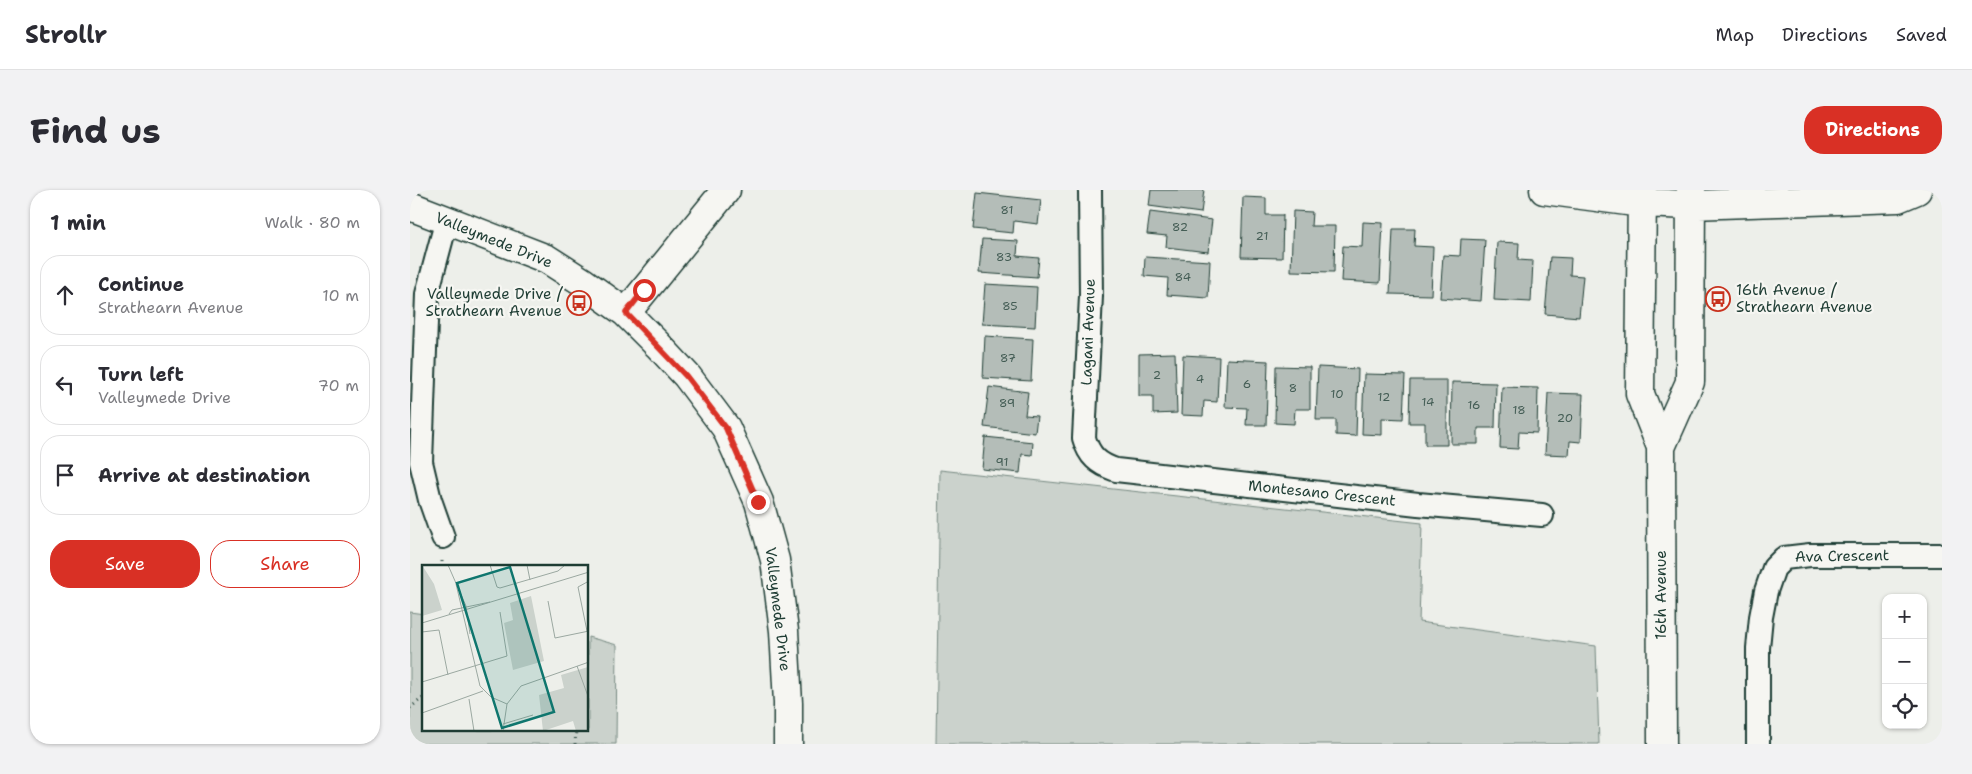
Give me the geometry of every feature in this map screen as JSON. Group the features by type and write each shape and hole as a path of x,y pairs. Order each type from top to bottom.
{"street":[{"path":"626,313 715,201 726,190"},
{"name":"Lagani Avenue","path":"1090,190 1091,296 1084,438 1087,450 1103,466"},
{"path":"1544,190 1642,197 1898,198 1917,190"},
{"name":"16th Avenue","path":"1642,197 1640,394 1661,447 1662,744"},
{"name":"16th Avenue","path":"1661,447 1690,382 1691,197"},
{"name":"Valleymede Drive","path":"410,206 547,259 583,282 626,313 686,376 726,428 758,502 775,560 784,630 788,744"},
{"path":"443,537 430,500 421,462 426,294 447,219"},
{"name":"Montesano Crescent","path":"1103,466 1116,470 1418,504 1542,515"},
{"name":"Ava Crescent","path":"1758,744 1758,648 1766,591 1774,568 1784,558 1810,556 1942,555"}],"path":[{"path":"410,708 422,699"}],"shaded area":[{"path":"940,470 1422,523 1419,622 1596,646 1599,744 936,744"},
{"path":"410,612 422,614 422,732 589,732 589,637 617,645 616,744 410,744"}],"building":[{"path":"1151,190 1204,190 1201,213 1149,206"},
{"path":"977,193 1041,200 1038,224 1014,221 1013,233 973,229"},
{"path":"1243,197 1266,198 1266,215 1283,215 1282,258 1241,257"},
{"path":"1293,211 1312,212 1311,226 1335,226 1334,272 1291,271"},
{"path":"1150,212 1212,220 1208,252 1166,247 1167,236 1147,234"},
{"path":"1363,222 1383,223 1380,283 1341,281 1343,246 1362,247"},
{"path":"1393,229 1415,229 1414,246 1433,247 1431,295 1390,294"},
{"path":"982,239 1018,241 1017,256 1039,258 1037,277 979,273"},
{"path":"1461,239 1485,240 1481,301 1440,298 1443,255 1460,256"},
{"path":"1497,242 1519,243 1518,260 1533,261 1531,302 1494,300"},
{"path":"1145,257 1210,261 1208,298 1167,295 1168,278 1144,276"},
{"path":"1550,257 1571,258 1570,275 1583,276 1579,317 1545,314"},
{"path":"985,284 1037,287 1035,327 982,324"},
{"path":"985,336 1033,339 1031,381 983,378"},
{"path":"1175,353 1177,413 1153,414 1153,396 1139,396 1139,354"},
{"path":"1183,355 1219,357 1217,402 1204,401 1203,416 1181,415"},
{"path":"1227,359 1268,361 1266,425 1246,425 1247,408 1225,407"},
{"path":"1276,366 1310,367 1310,409 1295,409 1294,424 1275,423"},
{"path":"1318,367 1358,369 1356,436 1336,435 1336,420 1316,420"},
{"path":"1364,374 1405,375 1403,419 1382,418 1382,435 1362,434"},
{"path":"1410,380 1447,380 1447,445 1425,445 1425,423 1409,423"},
{"path":"1452,382 1496,383 1495,428 1478,428 1478,444 1451,444"},
{"path":"989,387 1028,392 1025,415 1037,416 1035,433 984,427"},
{"path":"1502,387 1538,388 1537,433 1519,432 1518,449 1500,448"},
{"path":"1548,393 1583,394 1581,442 1570,441 1569,455 1545,454"},
{"path":"985,437 1033,442 1032,455 1022,454 1020,473 982,469"}],"place":[{"name":"16th Avenue / Strathearn Avenue","path":"1718,299"},
{"name":"Valleymede Drive / Strathearn Avenue","path":"579,303"}],"route":[{"path":"644,290 626,313 686,376 726,428 758,502"}]}
